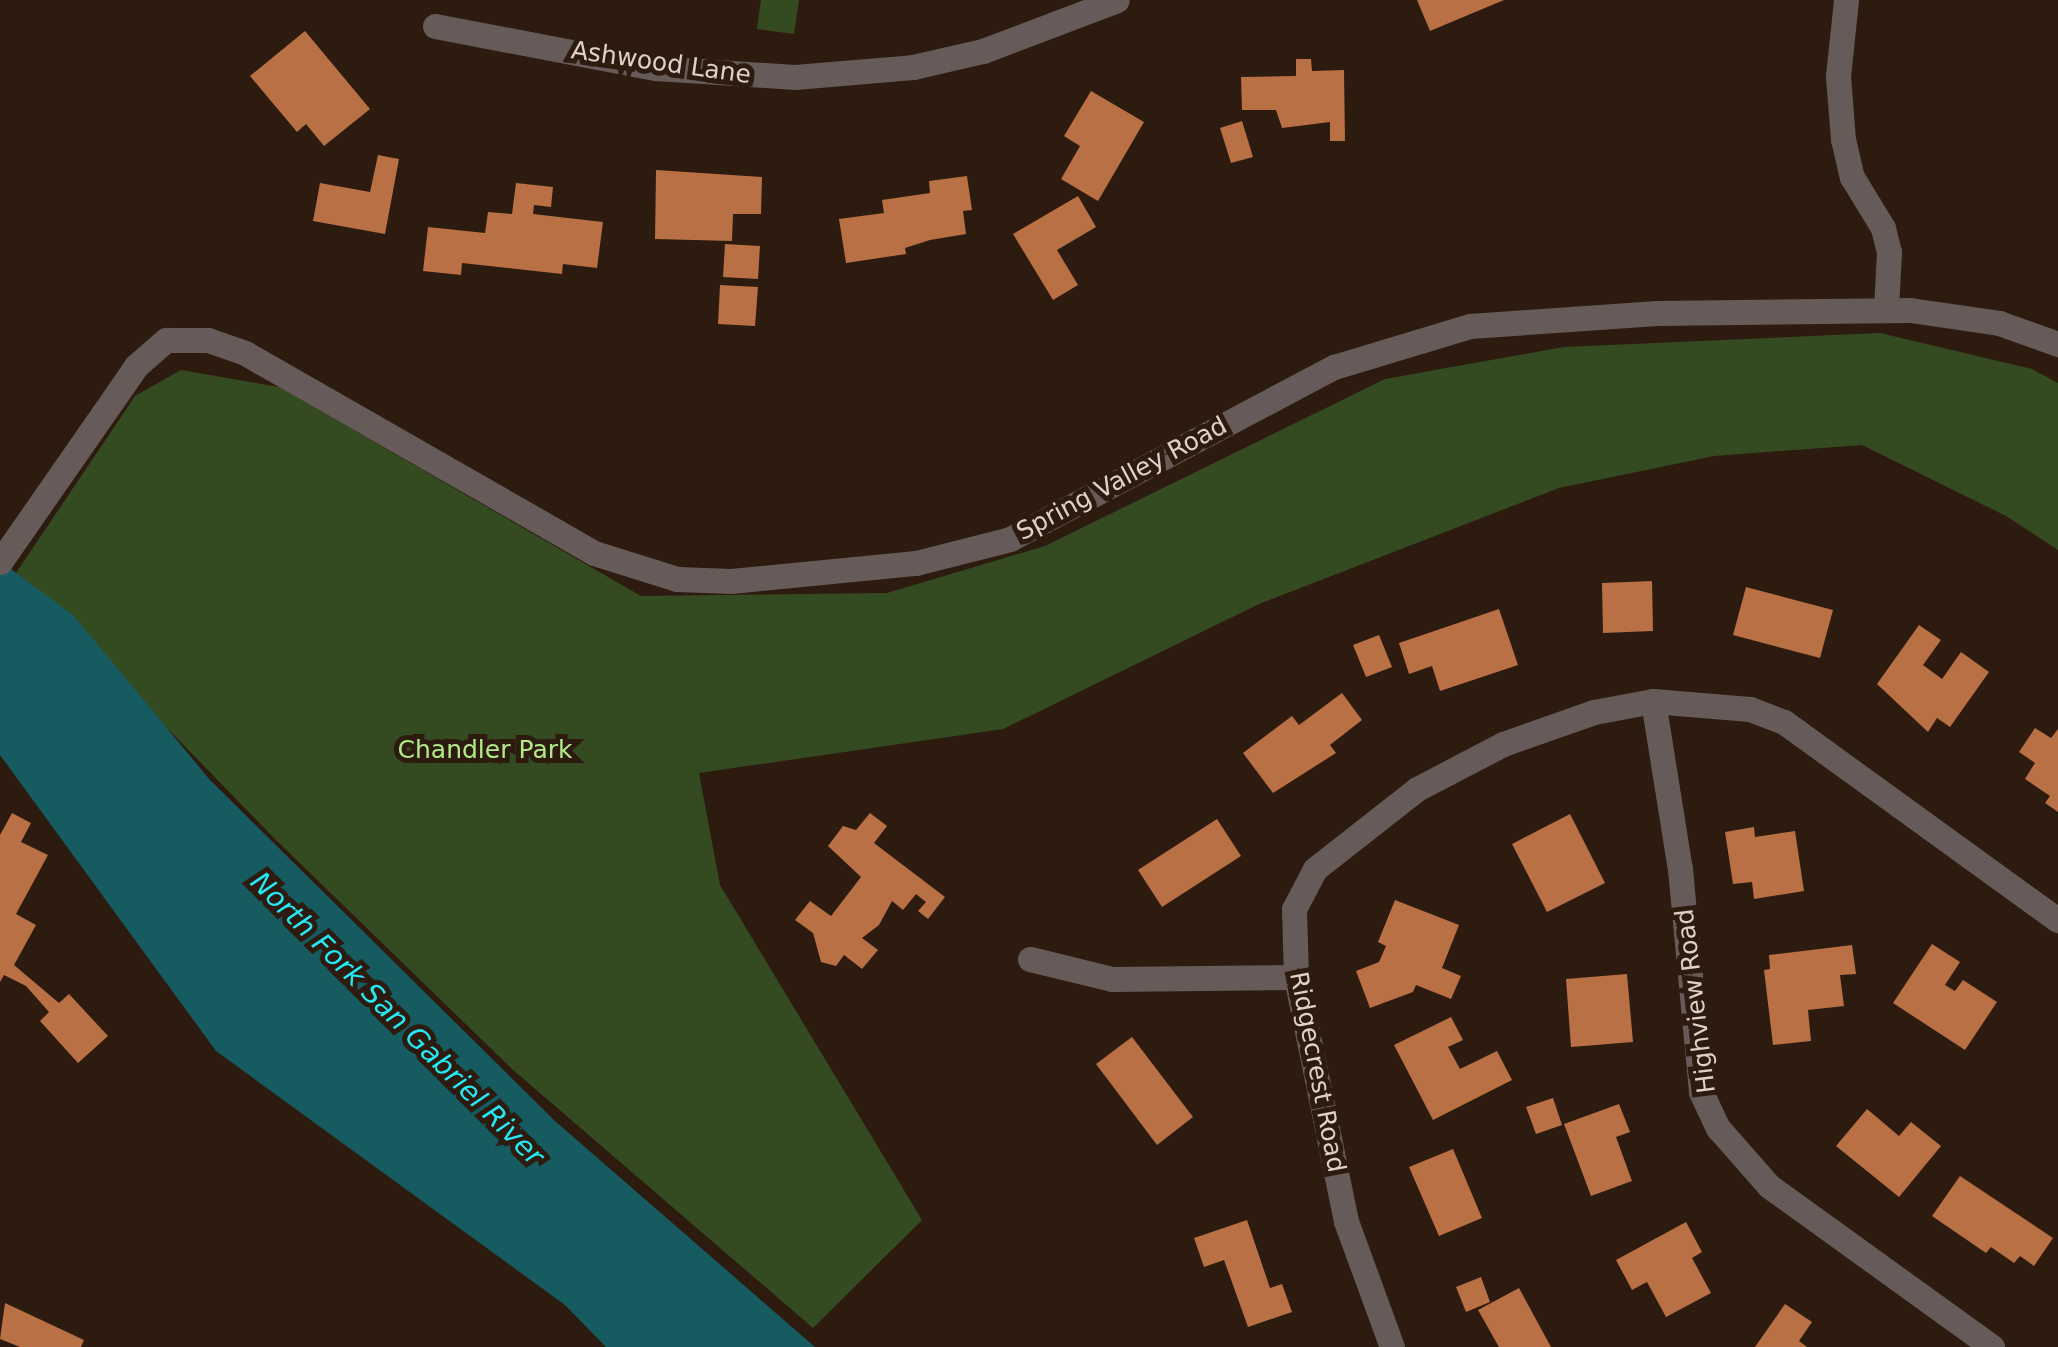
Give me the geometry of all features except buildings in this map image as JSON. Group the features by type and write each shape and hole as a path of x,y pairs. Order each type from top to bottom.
{"street":[{"name":"Ashwood Lane","path":"435,26 656,68 795,77 913,67 983,51 1117,0"},
{"path":"1846,0 1838,76 1843,138 1852,177 1886,240 1886,309"},
{"name":"Spring Valley Road","path":"0,562 136,366 166,340 208,340 245,354 594,554 677,579 730,581 916,563 1010,539 1334,367 1424,336 1518,321 1886,309 1955,314 2058,344"},
{"name":"Ridgecrest Road","path":"1392,1347 1346,1220 1296,977 1294,910 1314,869 1417,789 1503,744 1564,721 1653,701 1709,702 1784,722 2058,920"},
{"name":"Highview Road","path":"1653,701 1682,887 1702,1092 1718,1128 1769,1186 1992,1347"},
{"path":"1030,959 1112,980 1296,977"}],"green space":[{"path":"761,0 799,0 794,34 757,29"},
{"name":"Chandler Park","path":"1880,333 2032,369 2058,383 2058,550 2006,516 1862,445 1714,456 1559,488 1259,604 1003,729 699,773 720,885 922,1220 813,1328 512,1069 276,840 16,573 135,396 181,370 279,387 641,596 887,593 1045,546 1385,379 1564,347"}],"water":[{"name":"North Fork San Gabriel River","path":"0,561 73,615 210,780 555,1121 815,1347 606,1347 565,1305 216,1051 0,755"}]}
